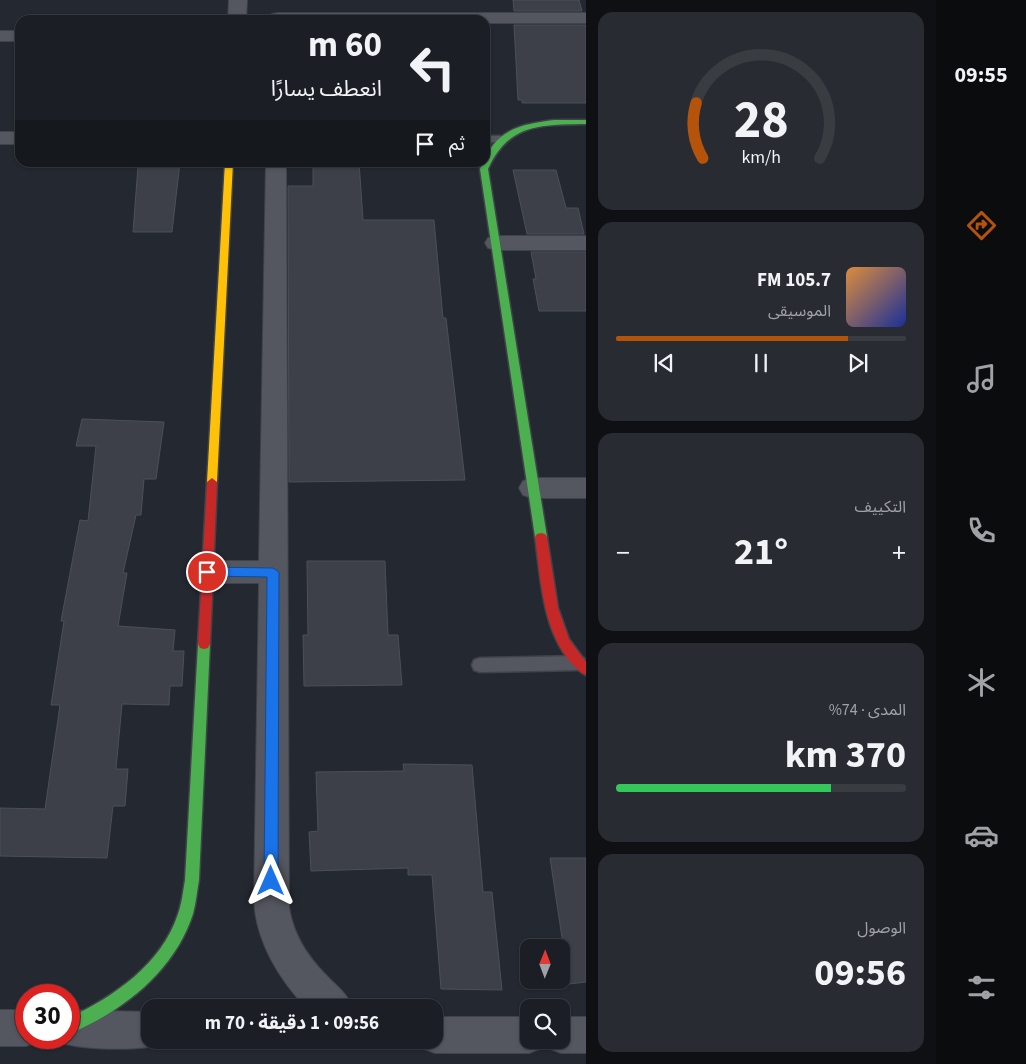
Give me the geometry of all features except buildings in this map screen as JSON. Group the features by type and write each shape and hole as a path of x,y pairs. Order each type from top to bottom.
{"street":[{"path":"237,15 238,0"},
{"path":"278,13 401,15"},
{"path":"490,16 586,18"},
{"path":"0,36 15,36"},
{"path":"490,153 502,139 521,129 546,123 586,122"},
{"path":"0,138 15,138"},
{"path":"80,1022 104,1011 139,986 166,954 184,918 192,880 229,167"},
{"path":"276,167 272,915 286,953 311,988 324,999"},
{"path":"484,167 553,617 561,638 582,667"},
{"path":"496,243 586,243"},
{"path":"532,488 586,488"},
{"path":"207,572 273,572"},
{"path":"80,1027 141,1030"},
{"path":"0,1028 15,1028"},
{"path":"443,1035 520,1034"},
{"path":"570,1035 586,1035"}],"lane":[{"path":"490,138 502,139"},
{"path":"480,665 582,667"}],"traffic: fast":[{"path":"490,155 501,141 524,127 539,124 586,122"},
{"path":"485,167 541,537"},
{"path":"80,1021 122,996 152,970 175,937 186,913 192,880 204,644"}],"traffic: slow":[{"path":"212,482 229,167"}],"traffic: jam":[{"path":"204,644 212,482"},
{"path":"541,537 548,591 557,626 573,657 586,670"}],"route":[{"path":"207,572 273,572 271,881"}]}
